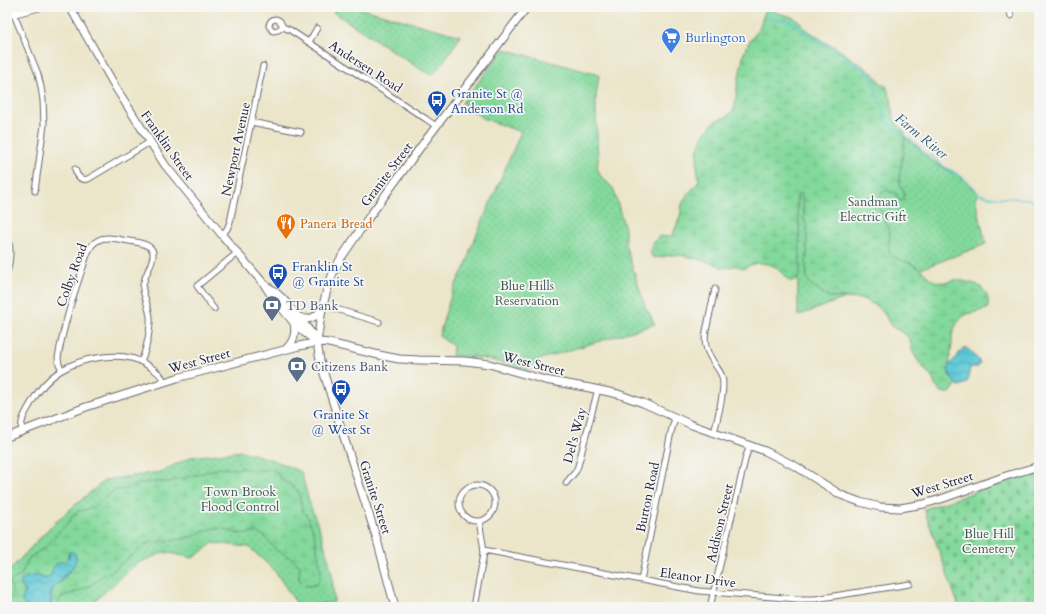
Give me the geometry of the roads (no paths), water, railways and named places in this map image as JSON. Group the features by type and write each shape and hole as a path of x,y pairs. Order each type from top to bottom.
{"main road":[{"path":"10,11 40,7"},
{"name":"Franklin Street","path":"70,7 116,88 176,180 264,284 294,323 305,334 317,342"},
{"name":"Granite Street","path":"395,607 376,536 319,356 317,342 322,307 332,277 345,252 436,126 527,7"},
{"name":"Franklin Street","path":"264,284 276,292 309,329 317,342"},
{"path":"297,316 303,319 311,318 318,314 322,307"},
{"path":"284,350 290,345 294,338 294,323"},
{"name":"West Street","path":"7,437 86,407 164,382 317,342 330,343 393,358 465,361 489,364 545,380 614,393 714,433 765,451 791,464 841,495 865,504 890,508 909,507 930,503 1011,474 1039,466"}],"street":[{"path":"1008,7 1011,16"},
{"path":"10,11 38,74 43,100 44,125 35,191"},
{"name":"Andersen Road","path":"283,27 309,42 436,126"},
{"path":"309,42 317,28"},
{"name":"Newport Avenue","path":"222,235 230,222 263,66"},
{"path":"251,122 302,132"},
{"path":"74,169 80,178 84,180 88,179 150,142"},
{"path":"7,236 11,253 7,273"},
{"name":"Colby Road","path":"62,370 58,358 72,298 90,249 95,241 104,238 138,242 148,246 153,252 153,257 143,285 150,320 145,352 141,361"},
{"path":"214,309 197,286 237,253"},
{"path":"714,433 723,381 720,372 707,352 705,338 715,289"},
{"path":"322,307 379,322"},
{"path":"22,431 22,421 36,394 47,381 62,370 84,360 109,356 124,356 141,361 159,373 164,382"},
{"name":"Del's Way","path":"566,483 576,472 598,389"},
{"name":"Burton Road","path":"641,580 675,418"},
{"name":"Addison Street","path":"710,607 746,456 750,445"},
{"path":"476,485 483,486 490,490 495,502 492,513 479,521 472,520 466,516 461,511 459,504 461,496 465,490 476,485"},
{"path":"474,607 484,550 479,521"},
{"name":"Eleanor Drive","path":"484,550 693,590 806,600 910,584"}],"water":[{"path":"966,348 974,355 980,364 978,367 971,367 968,381 959,386 951,377 948,368 960,352"},
{"path":"69,552 75,553 76,559 73,568 52,590 52,607 26,607 22,601 25,592 20,583 22,580 27,577 37,575 45,579 48,578 54,565 66,561 69,558"}],"waterway":[{"name":"Farm River","path":"768,7 767,13 772,18 775,20 786,20 796,23 802,30 841,53 850,62 860,67 870,75 875,83 875,91 883,108 884,117 887,122 916,144 925,154 933,157 938,163 971,184 979,194 989,197 1028,199 1039,203"}],"place":[{"name":"Burlington","path":"671,54"},
{"name":"Granite St @ Anderson Rd","path":"437,117"},
{"name":"Panera Bread","path":"286,240"},
{"name":"Franklin St @ Granite St","path":"278,290"},
{"name":"TD Bank","path":"272,322"},
{"name":"Citizens Bank","path":"297,383"},
{"name":"Granite St @ West St","path":"341,406"}],"park label":[{"name":"Sandman Electric Gift","path":"873,208"},
{"name":"Blue Hills Reservation","path":"527,292"},
{"name":"Town Brook Flood Control","path":"240,498"},
{"name":"Blue Hill Cemetery","path":"989,540"}]}
